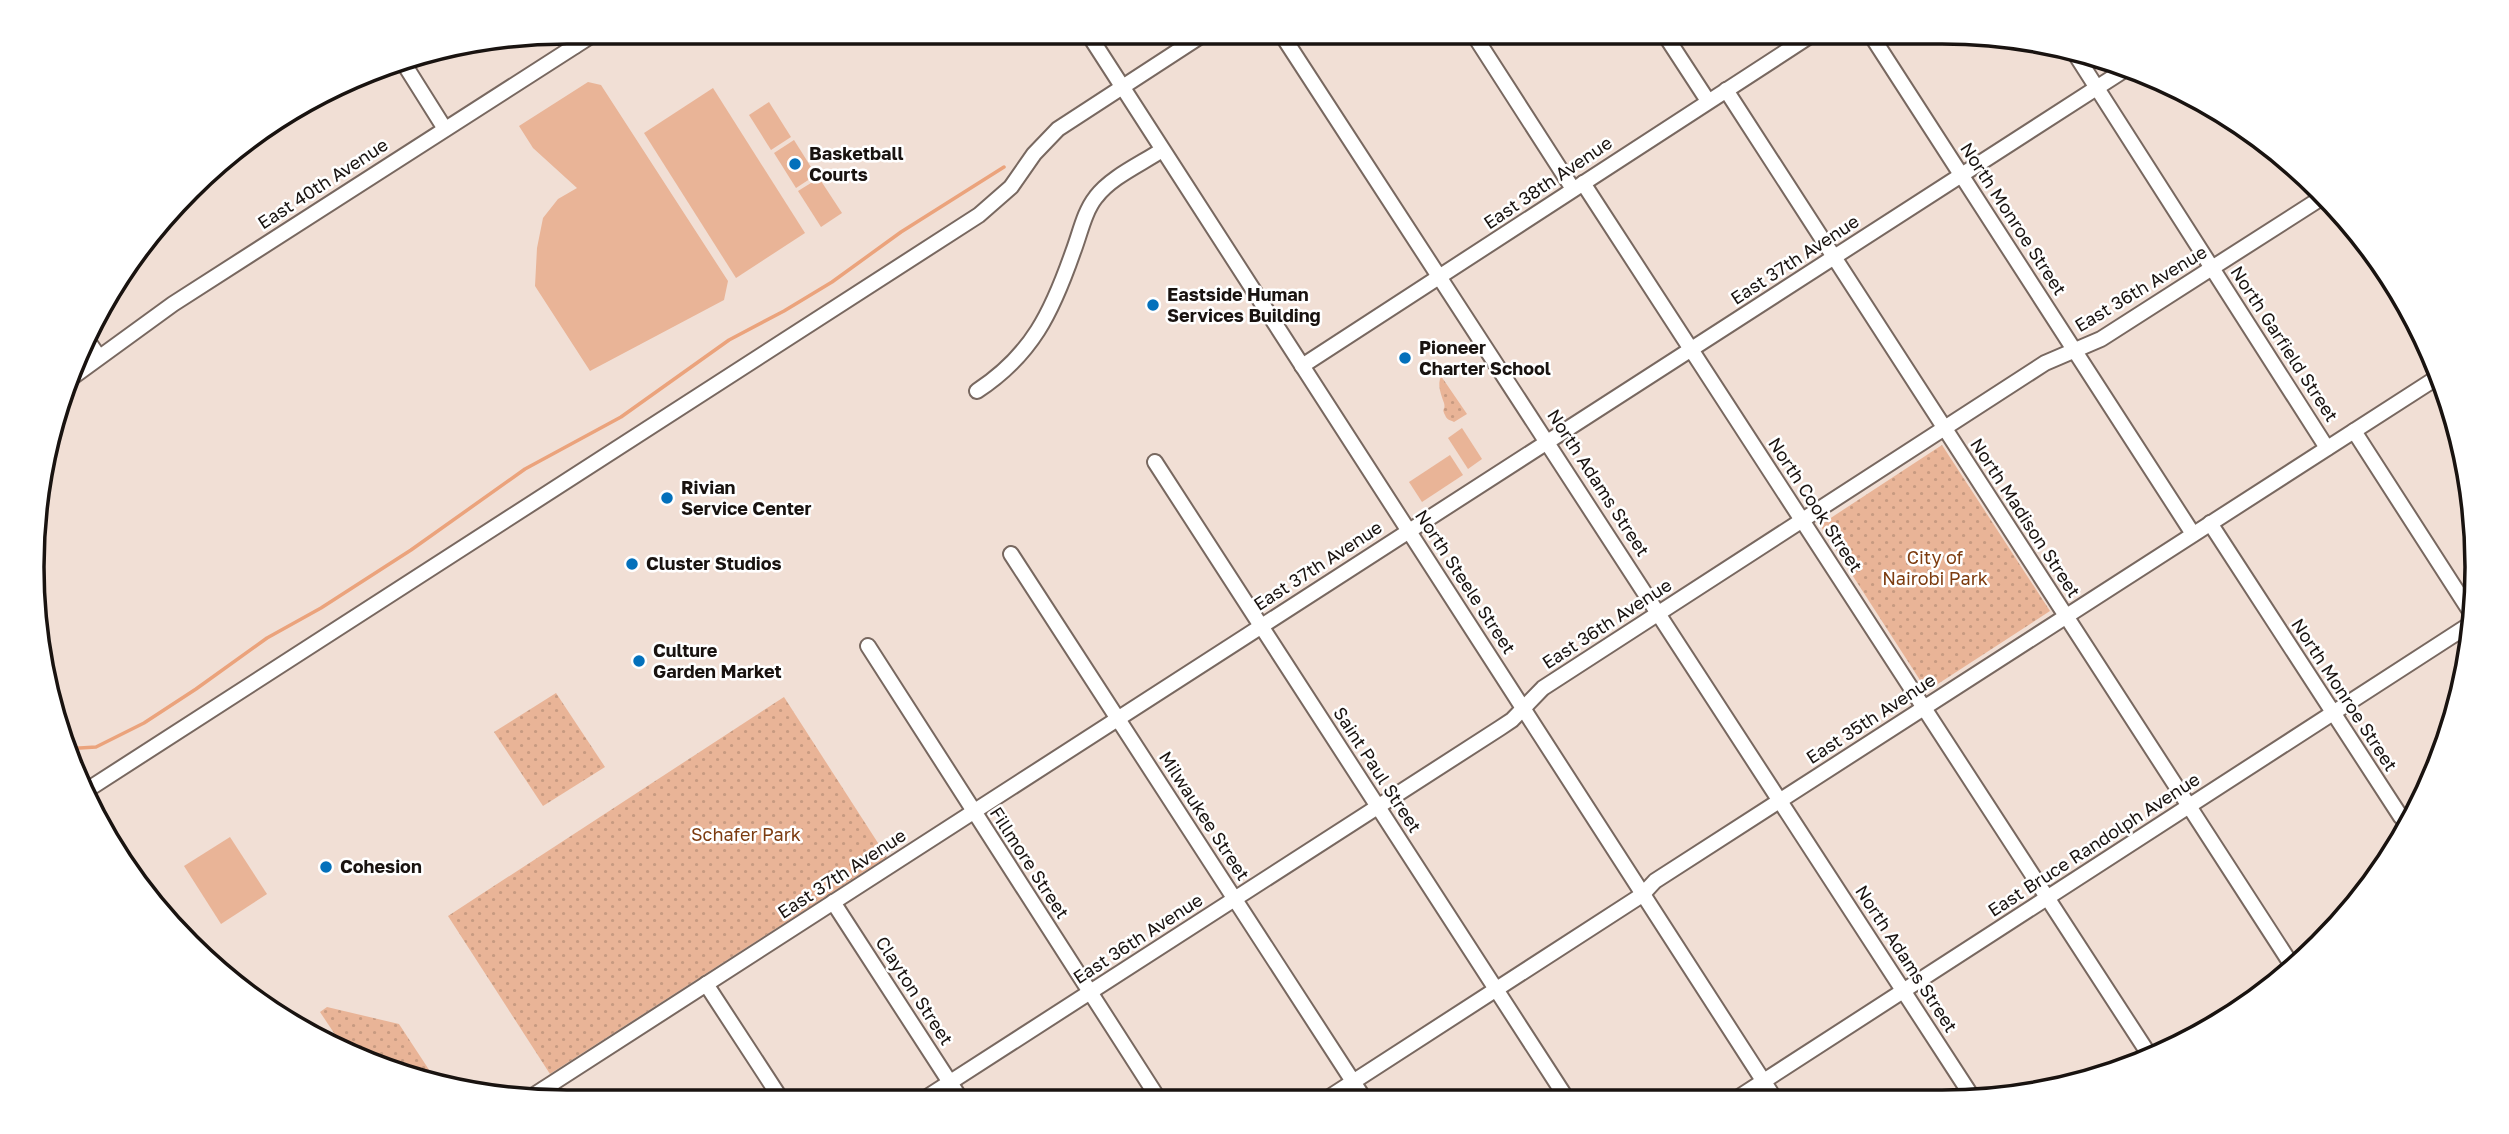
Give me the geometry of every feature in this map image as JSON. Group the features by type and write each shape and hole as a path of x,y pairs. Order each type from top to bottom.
{"street":[{"name":"East 40th Avenue","path":"83,370 173,304 578,44"},
{"name":"North Steele Street","path":"1095,44 1769,1090"},
{"path":"93,786 979,215 1011,187 1049,137 1118,81 1185,44"},
{"name":"North Adams Street","path":"1288,44 1967,1089"},
{"name":"North Cook Street","path":"1480,44 1690,349 2145,1049"},
{"path":"1671,44 1708,101"},
{"name":"East 38th Avenue","path":"1302,366 1797,44"},
{"name":"North Monroe Street","path":"1877,44 2193,534"},
{"name":"North Garfield Street","path":"2081,63 2327,448"},
{"path":"408,69 445,129"},
{"name":"East 37th Avenue","path":"556,1090 706,984 2117,75"},
{"name":"North Madison Street","path":"1726,90 2288,959"},
{"path":"977,391 1012,364 1045,321 1061,286 1086,215 1098,194 1162,150"},
{"name":"East 36th Avenue","path":"939,1090 1500,728 1543,688 1944,428 2045,363 2101,339 2316,201"},
{"path":"93,348 99,357"},
{"name":"East 35th Avenue","path":"1341,1090 1643,895 1655,881 2430,382"},
{"name":"North Garfield Street","path":"2354,430 2464,602"},
{"name":"Saint Paul Street","path":"1155,462 1561,1090"},
{"name":"North Monroe Street","path":"2210,523 2401,817"},
{"name":"Milwaukee Street","path":"1011,554 1358,1090"},
{"name":"East Bruce Randolph Avenue","path":"1750,1090 2461,630"},
{"name":"Fillmore Street","path":"868,646 1153,1090"},
{"name":"Clayton Street","path":"833,902 955,1090"},
{"path":"706,984 775,1090"}],"green space":[{"path":"588,82 601,85 728,281 724,300 590,371 535,286 537,248 543,218 558,199 577,188 533,148 519,126"},
{"path":"713,88 805,233 736,278 644,133"},
{"path":"769,102 791,137 771,150 749,115"},
{"name":"Basketball Courts","path":"794,140 816,175 796,188 774,153"},
{"path":"819,178 842,213 821,227 798,191"},
{"path":"1441,376 1467,414 1454,422 1448,419 1443,410 1439,386"},
{"path":"1462,428 1482,459 1468,469 1448,438"},
{"name":"City of Nairobi Park","path":"1942,445 2050,611 1927,691 1820,525"},
{"path":"1450,455 1463,475 1422,502 1409,482"},
{"path":"556,693 605,767 543,806 494,732"},
{"name":"Schafer Park","path":"784,697 887,857 550,1074 448,916"},
{"path":"230,837 267,894 221,924 184,866"},
{"path":"327,1007 399,1024 430,1071 367,1050 336,1036 320,1012"}],"waterway":[{"path":"77,748 96,747 144,723 267,638 321,608 411,550 525,469 621,417 729,340 832,282 901,232 1004,167"}],"place":[{"name":"Basketball Courts","path":"795,164"},
{"name":"Eastside Human Services Building","path":"1153,305"},
{"name":"Pioneer Charter School","path":"1405,358"},
{"name":"Rivian Service Center","path":"667,498"},
{"name":"Cluster Studios","path":"632,564"},
{"name":"Culture Garden Market","path":"639,661"},
{"name":"Cohesion","path":"326,867"}]}
